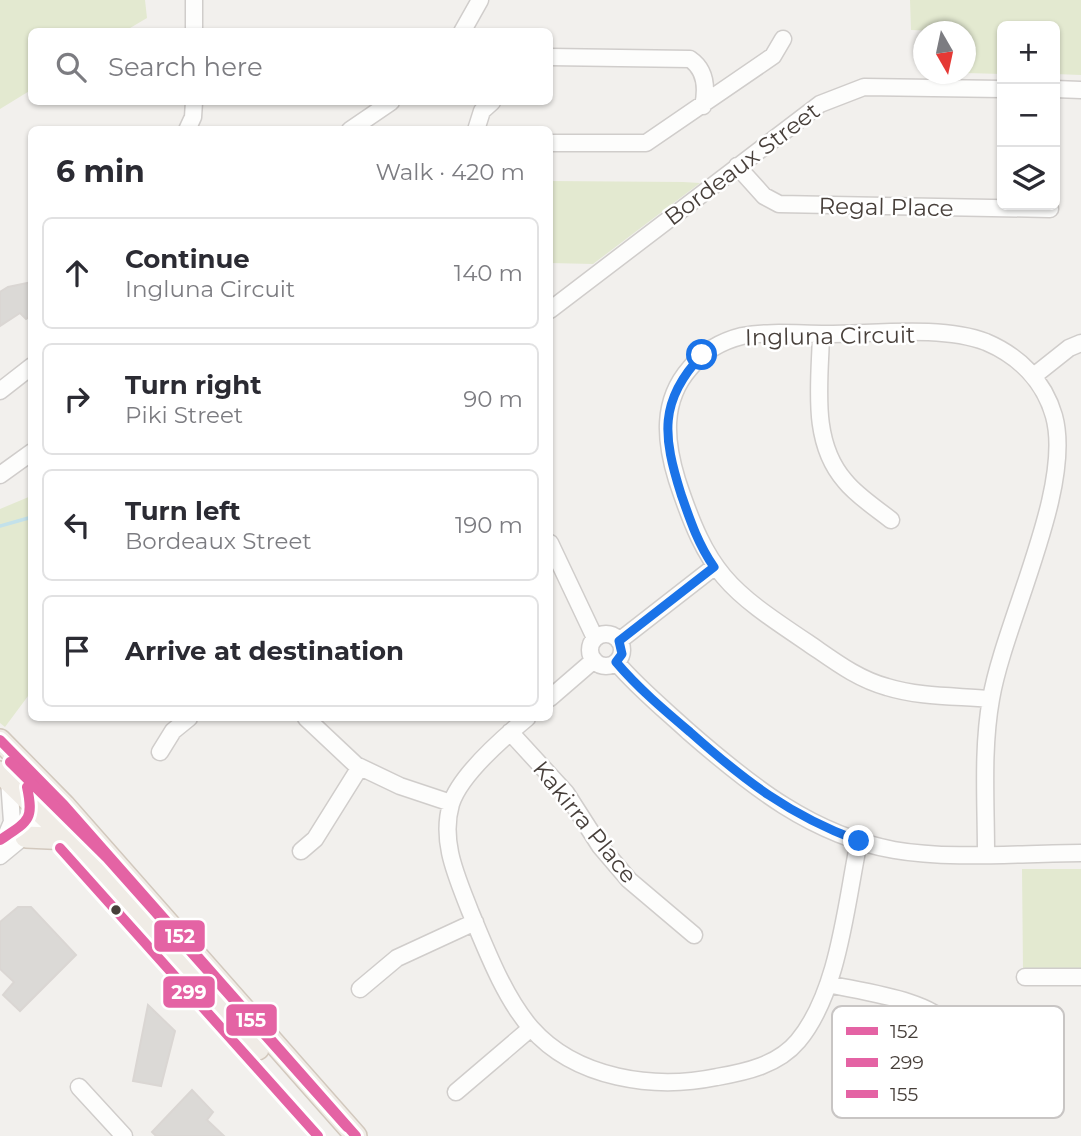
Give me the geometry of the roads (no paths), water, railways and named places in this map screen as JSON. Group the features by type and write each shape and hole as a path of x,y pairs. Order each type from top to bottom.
{"main road":[{"path":"0,740 40,780 356,1136"},
{"path":"5,776 70,839 337,1136"},
{"path":"26,836 70,839"}],"street":[{"path":"194,0 194,28"},
{"path":"463,28 480,0"},
{"path":"477,28 488,0"},
{"path":"553,142 646,143 773,56 783,39"},
{"path":"553,57 690,59 700,65 704,78 706,91 703,106"},
{"name":"Bordeaux Street","path":"553,308 820,104 842,93 864,88 997,89"},
{"path":"1060,89 1081,90"},
{"path":"189,126 194,105"},
{"path":"356,126 387,105"},
{"path":"477,126 482,111 489,105"},
{"name":"Regal Place","path":"737,166 764,196 779,204 997,208"},
{"path":"821,334 820,426 824,447 832,465 846,483 891,520"},
{"name":"Ingluna Circuit","path":"986,853 986,746 990,699 1058,469 1054,413 1035,375 1004,351 986,342 952,334 752,335 721,343 702,355 679,384 667,421 668,454 694,532 714,567 754,607 873,683 909,692 990,699"},
{"path":"1035,375 1069,348 1081,343"},
{"path":"0,391 28,369"},
{"path":"0,474 28,455"},
{"path":"553,549 595,638"},
{"path":"619,641 714,567"},
{"path":"611,634 619,641 622,654 616,662 602,665 594,660 590,646 595,638 611,634"},
{"path":"553,695 594,660"},
{"path":"616,662 635,684 747,782 799,816 859,841 926,853 1081,853"},
{"path":"160,752 173,731 185,721"},
{"path":"309,721 360,766 400,786 451,803"},
{"path":"523,721 473,771 451,803 448,846 453,869 475,922 508,992 531,1028 565,1056 593,1069 620,1077 653,1082 703,1080 749,1070 777,1059 796,1044 809,1027 828,984 859,841"},
{"name":"Kakirra Place","path":"510,732 566,793 600,846 629,880 694,935"},
{"path":"301,851 315,839 360,766"},
{"path":"0,850 12,822 5,776"},
{"path":"0,856 26,836 46,814 40,780"},
{"path":"360,989 376,972 397,958 475,922"},
{"path":"1025,977 1081,977"},
{"path":"828,984 918,1006"},
{"path":"456,1092 531,1028"},
{"path":"79,1087 124,1136"}],"waterway":[{"path":"0,526 28,518"}]}
